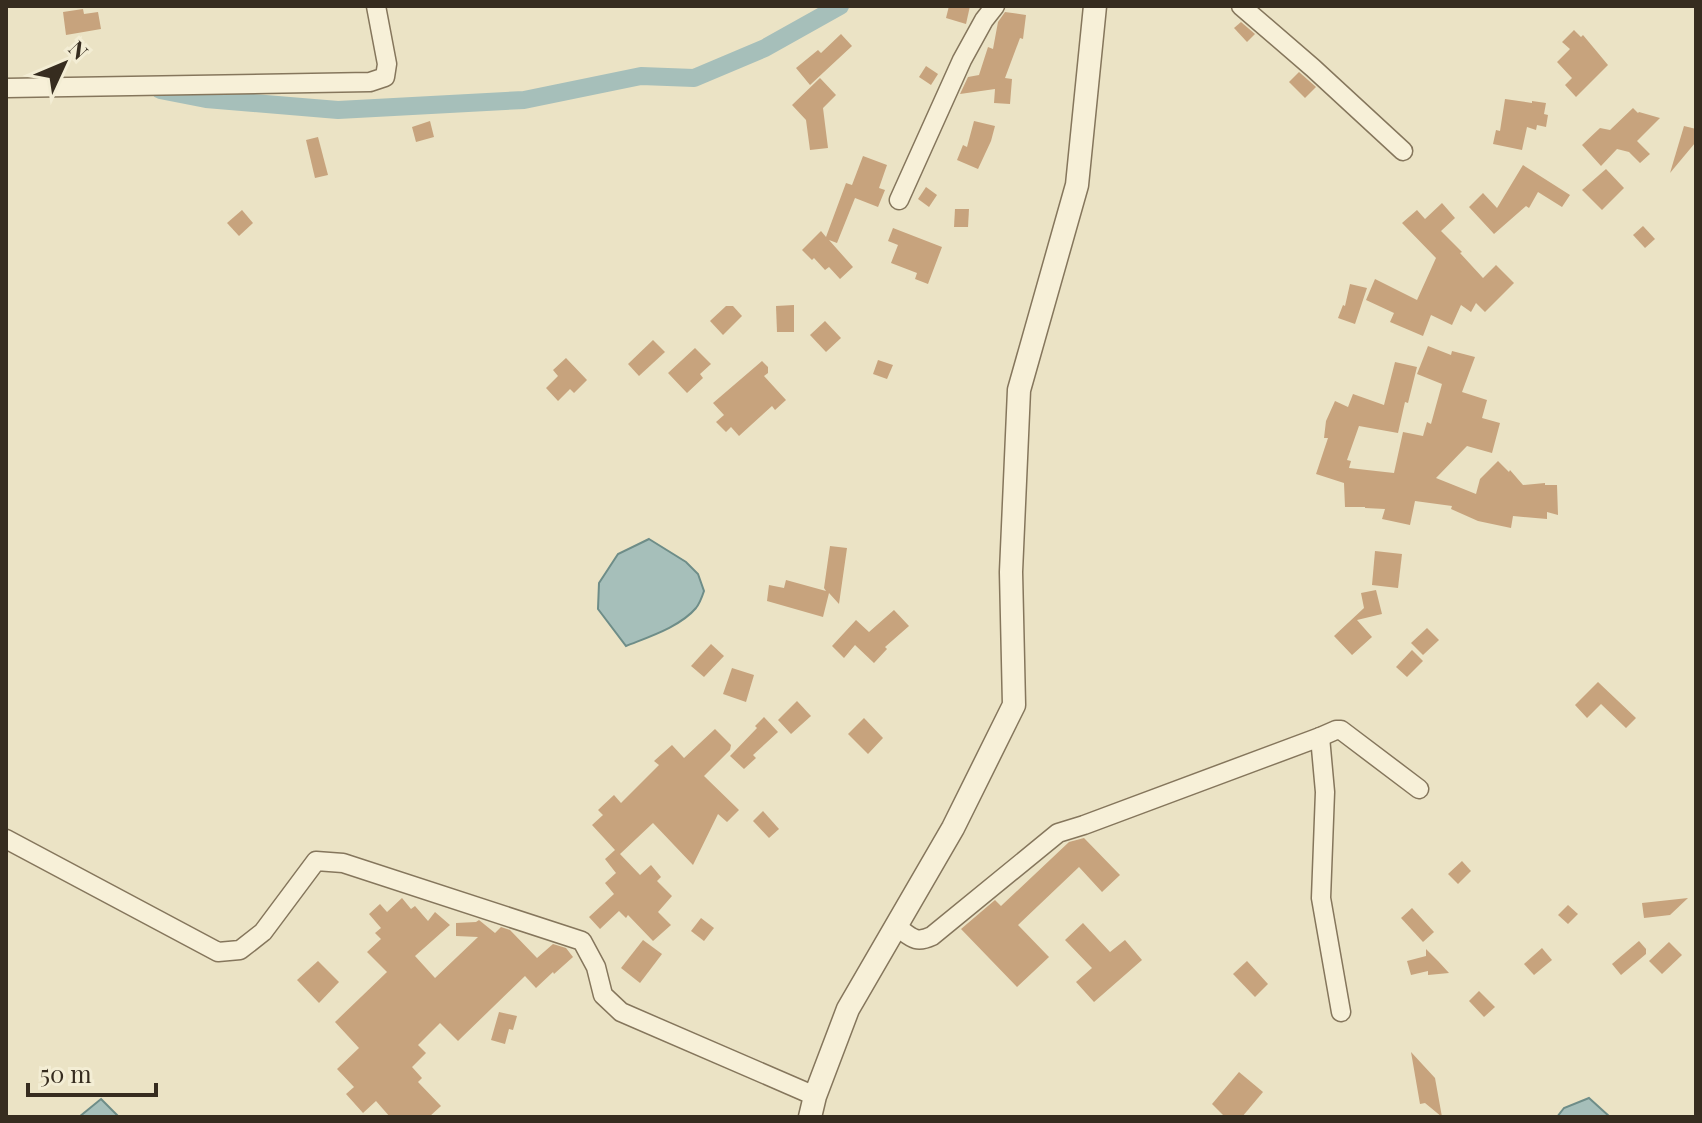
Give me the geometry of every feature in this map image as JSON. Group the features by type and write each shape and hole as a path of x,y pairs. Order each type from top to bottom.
{"street":[{"path":"6,88 370,82 385,77 387,64 376,6"},
{"path":"899,200 962,60 995,6"},
{"path":"6,839 218,952 240,950 263,932 316,861 343,863 582,941 596,967 603,995 621,1012 812,1106 848,1009 953,828 1014,705 1011,572 1019,390 1077,185 1095,6"},
{"path":"1241,6 1403,151"},
{"path":"897,927 914,940 932,936 1058,833 1336,730 1341,730 1419,789"},
{"path":"1320,737 1325,792 1321,898 1341,1012"}],"water":[{"path":"649,539 686,562 698,574 704,591 696,608 681,621 626,646 598,609 599,583 618,554"},
{"path":"1589,1098 1610,1117 1557,1117 1564,1108"},
{"path":"101,1099 119,1117 79,1117"}],"building":[{"path":"949,6 970,6 966,24 946,18"},
{"path":"83,9 84,14 98,12 101,29 66,35 63,12"},
{"path":"1005,12 1026,15 1023,39 1020,38 1005,78 1012,79 1010,104 994,103 995,89 960,94 968,77 979,75 988,47 993,49 998,22"},
{"path":"1241,22 1255,34 1247,42 1234,28"},
{"path":"1574,30 1581,37 1583,35 1608,65 1576,97 1565,85 1572,78 1557,62 1570,49 1562,42"},
{"path":"841,34 852,46 810,85 796,68 818,50 821,53"},
{"path":"926,66 938,74 931,85 919,77"},
{"path":"1299,72 1316,87 1305,98 1289,82"},
{"path":"820,78 836,95 823,108 828,148 810,150 806,120 792,105"},
{"path":"1505,99 1546,103 1546,127 1537,125 1536,130 1527,127 1522,150 1493,144 1496,130 1500,131"},
{"path":"1633,108 1638,113 1660,118 1637,141 1650,154 1640,163 1629,152 1617,149 1601,166 1582,145 1600,128 1610,130"},
{"path":"430,121 434,137 416,142 412,127"},
{"path":"974,121 995,126 978,169 957,160 963,145 967,147"},
{"path":"1684,126 1696,129 1695,143 1670,173"},
{"path":"318,137 328,175 315,178 306,140"},
{"path":"863,156 887,165 879,188 885,190 878,207 855,198 837,243 829,240 853,267 840,279 829,267 825,270 802,250 821,231 826,237 846,183 852,185"},
{"path":"1523,165 1570,195 1562,207 1538,192 1529,208 1526,206 1494,234 1469,207 1483,193 1497,208"},
{"path":"1606,169 1624,188 1602,210 1582,190"},
{"path":"926,187 937,195 929,207 918,199"},
{"path":"1442,203 1455,218 1441,231 1460,253 1483,278 1496,265 1514,283 1485,312 1476,303 1471,312 1461,305 1452,325 1431,315 1423,336 1390,322 1394,313 1366,300 1375,279 1417,300 1436,258 1402,223 1417,210 1425,219"},
{"path":"955,209 969,209 968,227 954,227"},
{"path":"242,210 253,223 239,236 227,223"},
{"path":"1643,226 1655,239 1645,248 1633,235"},
{"path":"893,228 942,247 928,284 915,279 917,273 891,263 898,245 888,241"},
{"path":"1350,284 1367,288 1355,324 1338,318 1345,306"},
{"path":"794,305 794,332 777,332 776,306"},
{"path":"726,306 733,306 742,316 723,335 710,321"},
{"path":"825,321 841,338 826,352 810,335"},
{"path":"653,340 665,352 639,376 628,364"},
{"path":"1428,346 1451,355 1452,351 1475,357 1462,392 1487,400 1482,418 1500,423 1492,453 1467,446 1436,478 1476,494 1480,479 1498,461 1523,485 1557,485 1558,515 1547,512 1547,519 1513,516 1511,528 1478,521 1451,509 1452,506 1415,501 1410,525 1382,519 1385,509 1345,507 1344,483 1316,474 1328,438 1324,438 1326,421 1335,401 1348,407 1353,394 1384,405 1395,362 1417,367 1398,433 1359,426 1347,460 1351,461 1349,468 1394,473 1403,432 1423,436 1427,422 1431,424 1442,384 1417,374"},
{"path":"695,348 711,364 700,374 703,378 687,393 668,373"},
{"path":"566,358 587,380 574,393 570,389 558,401 546,388 558,376 553,370"},
{"path":"878,360 893,365 887,379 873,374"},
{"path":"762,361 768,367 768,373 764,376 786,400 775,410 772,406 739,436 731,427 726,432 716,422 724,415 713,403"},
{"path":"830,546 847,548 839,604 829,593 823,617 767,601 769,585 784,588 786,580 826,591"},
{"path":"1375,551 1402,554 1398,588 1372,585"},
{"path":"1376,590 1382,614 1357,620 1372,637 1352,655 1334,636 1364,608 1361,593"},
{"path":"894,610 909,626 885,647 887,649 874,663 855,645 844,658 832,646 856,620 869,632"},
{"path":"1427,628 1439,640 1423,655 1411,643"},
{"path":"711,644 724,656 704,677 691,666"},
{"path":"1412,650 1423,661 1407,677 1396,667"},
{"path":"732,668 754,675 746,702 723,694"},
{"path":"1598,682 1636,718 1626,728 1601,704 1587,718 1575,705"},
{"path":"797,701 811,716 791,734 778,720"},
{"path":"764,717 778,732 753,755 756,758 744,769 730,756"},
{"path":"864,718 883,738 868,754 848,734"},
{"path":"715,729 731,745 730,750 704,776 739,810 727,822 718,814 693,865 653,823 620,854 640,875 651,865 661,877 657,881 672,896 658,912 671,925 653,941 628,915 626,918 619,911 600,929 589,917 614,894 605,883 616,873 605,859 615,850 592,825 603,815 598,810 614,795 621,803 659,765 654,761 672,745 684,758"},
{"path":"763,811 779,829 769,838 753,821"},
{"path":"1084,838 1120,875 1102,892 1079,867 1018,925 1049,957 1017,987 961,929 995,900 1001,906 1069,842"},
{"path":"1462,861 1471,871 1458,884 1448,874"},
{"path":"402,898 411,909 415,906 428,921 435,912 450,925 415,956 435,978 478,937 456,936 456,923 479,920 495,933 501,927 510,930 537,958 553,944 566,948 573,957 536,988 525,976 458,1041 440,1023 418,1045 426,1053 412,1067 422,1078 418,1082 441,1106 429,1117 390,1117 376,1101 363,1113 346,1094 354,1087 337,1069 359,1048 335,1022 387,972 367,952 381,939 375,933 381,928 369,914 380,904 387,912"},
{"path":"1688,898 1670,915 1644,918 1642,903"},
{"path":"1568,905 1578,914 1568,924 1558,915"},
{"path":"1412,908 1434,932 1423,942 1401,918"},
{"path":"701,918 714,928 704,941 691,931"},
{"path":"1083,923 1110,952 1125,940 1142,960 1094,1002 1076,982 1092,968 1065,940"},
{"path":"643,940 662,954 640,983 621,968"},
{"path":"1639,941 1646,954 1621,975 1612,964"},
{"path":"1669,942 1682,955 1662,974 1649,961"},
{"path":"1542,948 1552,960 1534,975 1524,964"},
{"path":"1426,949 1449,973 1428,975 1428,971 1411,975 1407,961 1426,956"},
{"path":"318,961 339,982 319,1003 297,980"},
{"path":"1247,961 1268,984 1255,997 1233,974"},
{"path":"1479,991 1495,1007 1484,1017 1469,1001"},
{"path":"499,1012 517,1016 505,1044 491,1040"},
{"path":"1411,1052 1435,1078 1442,1117 1425,1103 1420,1104"},
{"path":"1239,1072 1263,1092 1242,1117 1225,1117 1212,1104"}],"waterway":[{"path":"160,90 206,99 338,110 524,100 641,76 694,78 765,48 840,6"}]}
